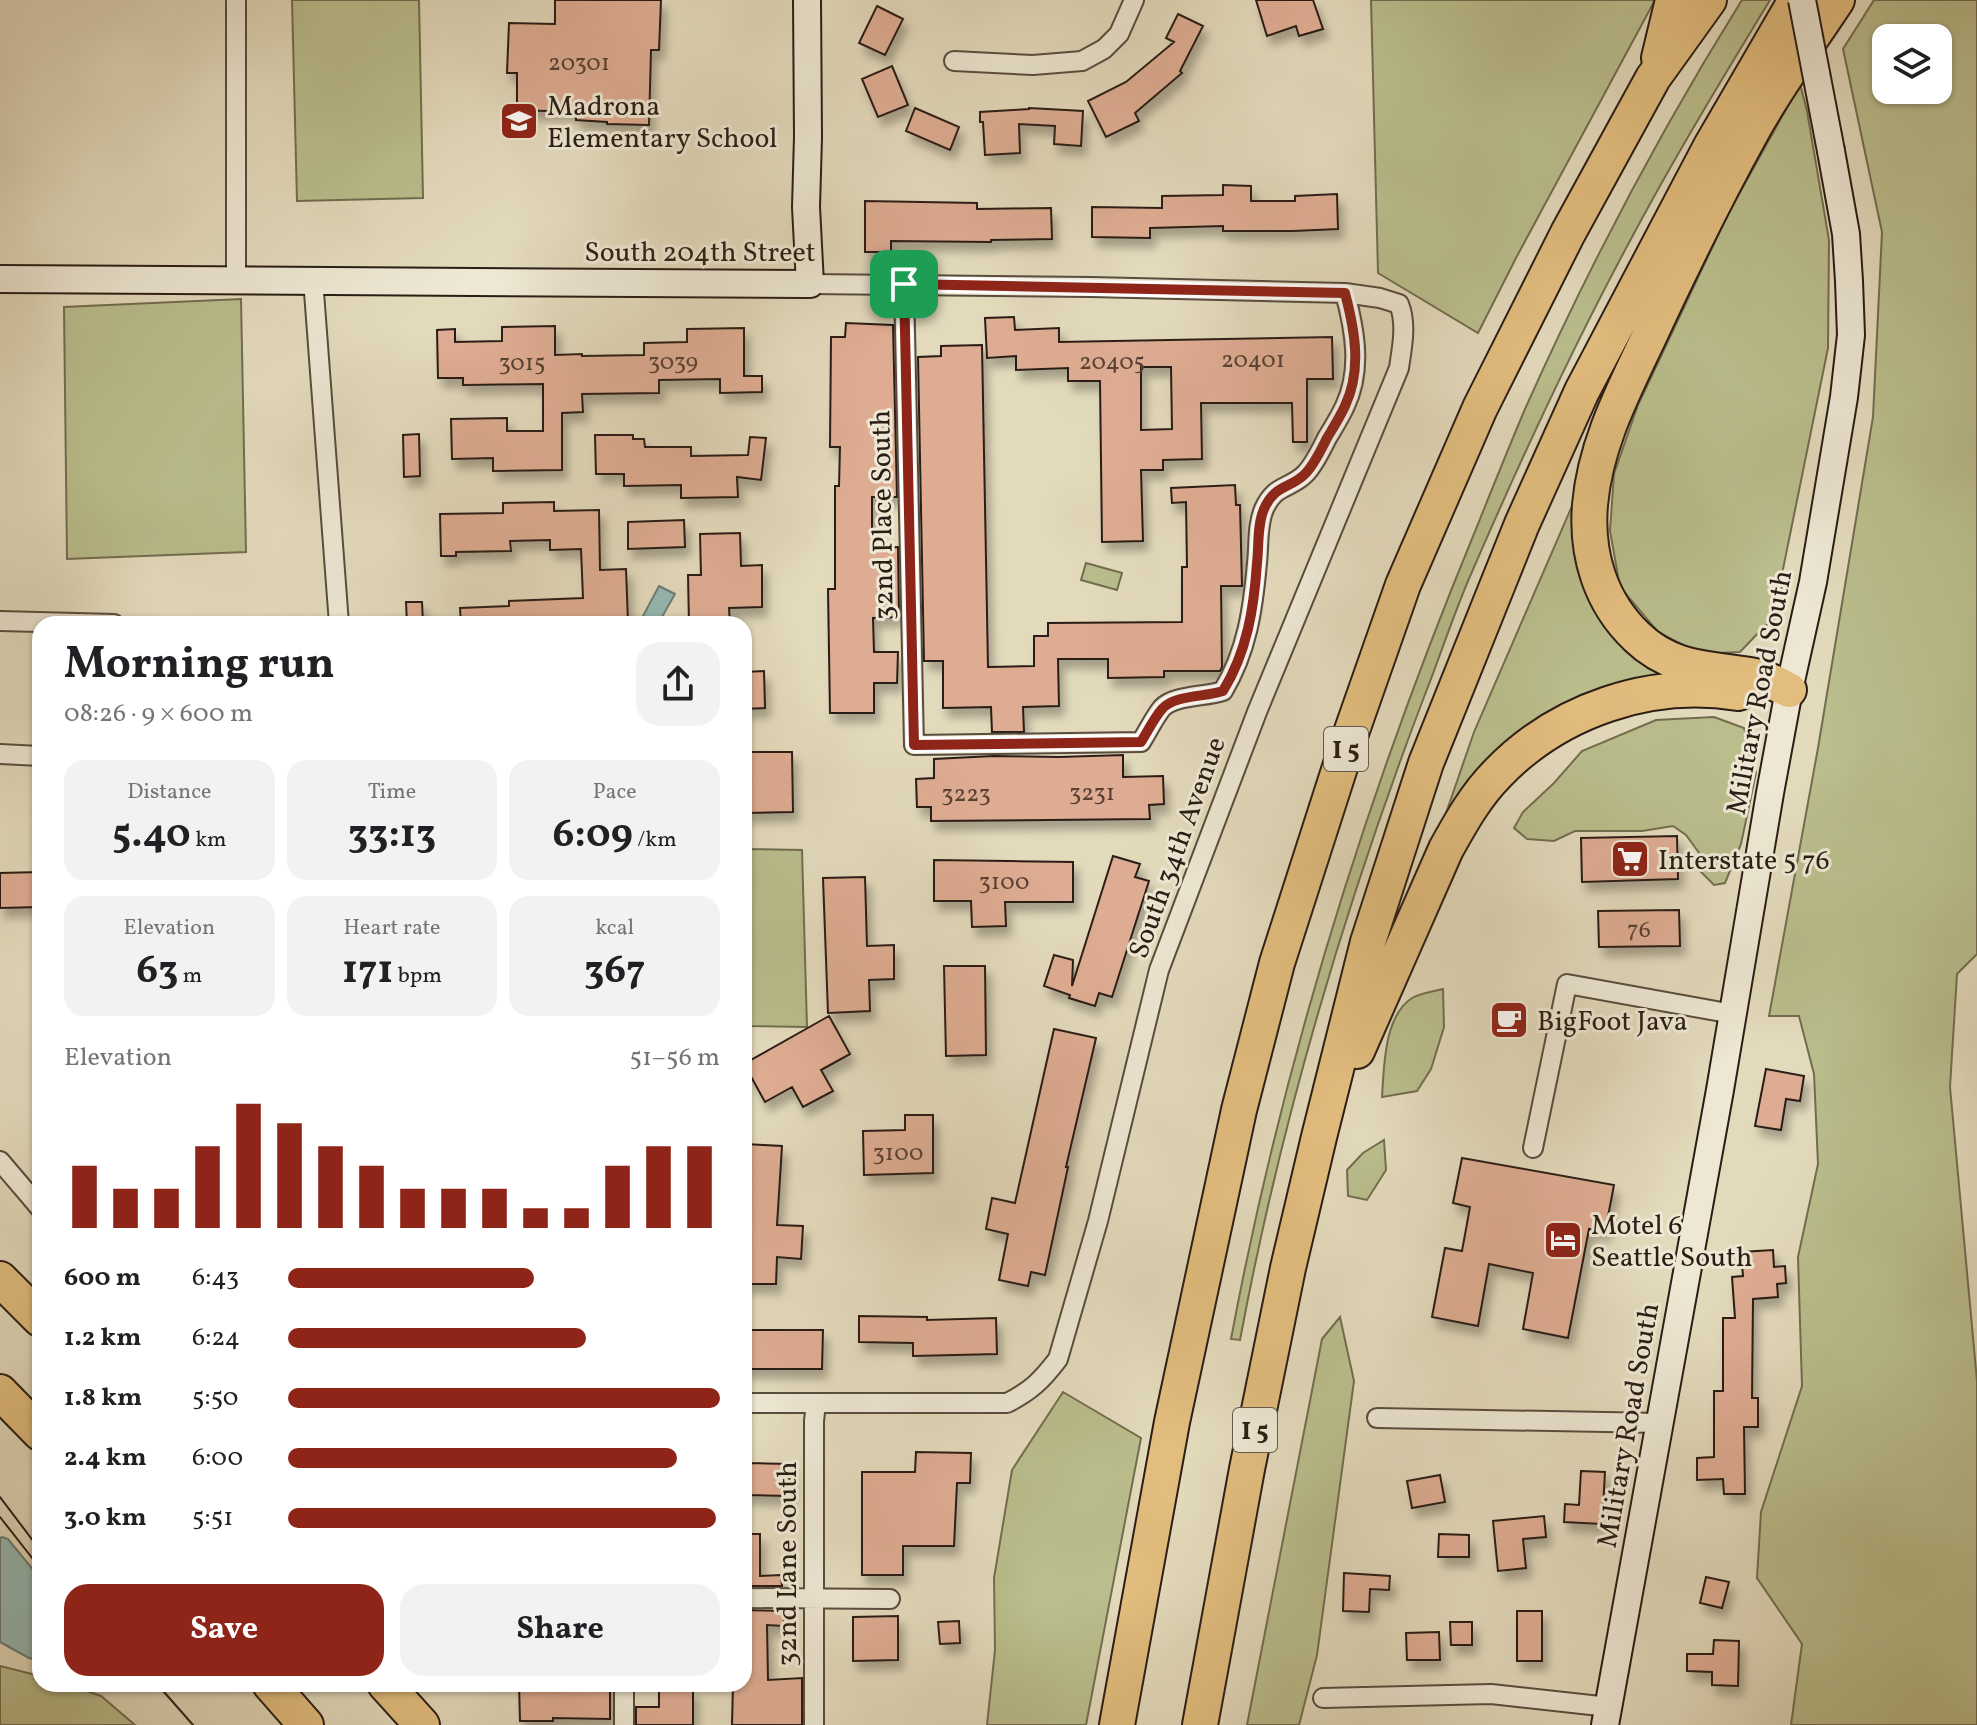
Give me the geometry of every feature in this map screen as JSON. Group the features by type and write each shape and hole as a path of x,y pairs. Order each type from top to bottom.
{"highway":[{"path":"1653,78 1673,0"},
{"name":"I 5","path":"1117,1725 1172,1422 1239,1110 1277,963 1350,736 1403,585 1480,408 1568,233 1653,78 1709,0"},
{"name":"I 5","path":"1200,1725 1288,1268 1368,942 1426,763 1522,524 1582,391 1711,146 1796,0"},
{"path":"1789,690 1758,676 1705,670 1673,661 1638,638 1616,614 1595,569 1591,549 1590,506 1607,427 1674,283 1752,131 1837,0"},
{"path":"1319,1137 1446,849 1462,819 1507,764 1569,720 1620,700 1673,691 1727,692 1761,697 1789,690"},
{"path":"0,1279 32,1311"},
{"path":"0,1392 32,1425"},
{"path":"277,1692 306,1725"},
{"path":"392,1692 422,1725"}],"main road":[{"path":"807,0 806,207 810,284"},
{"name":"Military Road South","path":"1607,1716 1733,1014 1767,806 1813,582 1842,412 1851,335 1846,234 1802,0"},
{"name":"South 204th Street","path":"0,279 810,284"}],"street":[{"path":"236,0 236,279"},
{"path":"954,61 1033,65 1082,61 1104,49 1119,34 1134,0"},
{"path":"313,279 338,616"},
{"name":"South 204th Street","path":"810,284 1345,293 1399,304"},
{"name":"32nd Place South","path":"904,284 914,745 1141,742 1162,708 1170,702 1223,691 1247,636 1264,508 1279,488 1304,475 1345,408 1351,392 1356,347 1345,293"},
{"name":"South 34th Avenue","path":"816,1403 1007,1403 1027,1393 1058,1359 1098,1221 1159,970 1257,712 1399,368 1403,313 1399,304"},
{"path":"0,621 32,622"},
{"path":"0,754 32,756"},
{"path":"1533,1148 1567,984 1733,1014"},
{"path":"0,1161 32,1199"},
{"path":"752,1403 816,1403"},
{"name":"32nd Lane South","path":"814,1725 816,1403"},
{"path":"1377,1418 1660,1423"},
{"path":"752,1598 890,1599"},
{"path":"624,1692 624,1725"},
{"path":"1323,1698 1491,1694 1607,1716"}],"green space":[{"path":"292,0 419,0 423,198 297,201"},
{"path":"1371,0 1655,0 1478,333 1378,273"},
{"path":"1742,0 1770,0 1681,149 1609,281 1526,451 1456,610 1395,775 1342,934 1295,1095 1240,1340 1231,1339 1276,1132 1332,928 1399,727 1437,627 1525,409 1574,304 1654,150"},
{"path":"1874,0 1977,0 1977,954 1957,974 1950,1087 1977,1381 1977,1725 1791,1725 1802,1644 1757,1578 1761,1512 1802,1386 1798,1257 1818,1164 1814,1074 1799,1016 1769,1016 1818,748 1873,417 1882,232 1843,49"},
{"path":"1800,84 1829,240 1828,348 1782,574 1781,613 1740,652 1700,654 1658,632 1620,587 1610,531 1614,474 1638,405 1728,214"},
{"path":"241,299 246,552 67,559 64,307"},
{"path":"1582,483 1617,640 1644,664 1683,683 1598,696 1444,819 1474,732"},
{"path":"1086,563 1122,573 1117,590 1081,580"},
{"path":"1714,717 1744,728 1756,773 1741,844 1725,883 1714,885 1700,871 1702,857 1686,835 1673,826 1642,831 1575,831 1554,841 1527,839 1514,828 1523,812 1582,751 1656,720"},
{"path":"752,849 802,850 807,1027 752,1026"},
{"path":"1443,989 1444,1027 1431,1069 1417,1091 1382,1097 1387,1043 1396,1017 1412,998"},
{"path":"1384,1140 1386,1170 1367,1200 1348,1196 1347,1170 1363,1153"},
{"path":"1340,1317 1354,1381 1317,1655 1299,1725 1247,1725 1322,1339"},
{"path":"1063,1392 1141,1438 1086,1725 987,1725 995,1650 994,1578 1012,1470"},
{"path":"0,1666 32,1674 32,1692 89,1692 101,1696 135,1725 0,1725"}],"water":[{"path":"659,586 675,594 663,616 643,616"},
{"path":"0,1538 8,1539 32,1568 32,1659 0,1642"}],"building":[{"path":"555,0 661,0 659,50 651,50 649,125 576,120 576,112 517,110 517,73 507,73 509,23 555,24"},
{"path":"1256,0 1313,0 1323,29 1299,36 1296,26 1267,36"},
{"path":"877,6 903,19 885,55 859,43"},
{"path":"1178,14 1203,26 1180,71 1182,73 1135,113 1139,121 1106,137 1088,101 1126,82 1174,42 1166,38"},
{"path":"892,66 908,105 878,117 862,79"},
{"path":"915,108 959,127 950,150 906,131"},
{"path":"1029,108 1083,111 1081,146 1054,144 1055,126 1019,124 1020,153 985,155 980,112"},
{"path":"1223,185 1251,186 1251,201 1295,201 1295,196 1337,194 1338,229 1223,231 1223,226 1150,228 1150,238 1092,237 1092,207 1162,208 1162,196 1223,195"},
{"path":"865,201 977,203 977,209 1051,208 1052,239 891,241 891,252 865,252"},
{"path":"1014,317 1015,330 1059,328 1059,342 1332,337 1333,379 1307,379 1307,442 1293,442 1292,403 1201,403 1202,459 1163,460 1163,470 1141,470 1143,541 1102,542 1100,381 1068,381 1068,368 1016,370 1016,356 987,358 985,318","holes":["1141,367 1171,367 1172,429 1141,430"]},
{"path":"846,323 893,325 897,497 872,497 872,548 898,547 899,617 873,618 874,652 898,652 897,683 874,683 874,713 830,713 828,589 835,589 835,486 839,486 840,447 830,447 831,337 845,337"},
{"path":"555,326 555,355 582,356 644,355 644,343 687,342 687,329 744,328 744,376 762,376 762,392 720,393 720,379 659,380 659,393 582,394 583,412 562,413 562,470 493,471 493,458 452,459 451,419 507,418 507,431 543,431 543,384 463,385 463,378 438,378 437,330 455,329 455,342 502,341 502,327"},
{"path":"982,345 988,667 1034,666 1034,636 1048,636 1048,623 1182,622 1182,567 1187,567 1186,502 1172,503 1171,488 1235,485 1236,505 1240,505 1242,586 1221,586 1220,671 1164,671 1164,677 1108,678 1108,659 1058,659 1059,706 1023,707 1024,732 992,732 991,707 943,708 943,661 924,661 918,357 941,356 941,346"},
{"path":"419,434 420,476 404,477 403,435"},
{"path":"595,435 633,435 633,439 644,439 645,447 691,447 691,456 748,455 750,437 766,438 761,480 737,477 738,497 681,498 681,485 624,486 624,474 596,474"},
{"path":"554,502 554,511 599,510 600,570 626,569 628,616 460,616 460,608 509,606 509,601 583,598 581,549 550,550 550,540 510,541 511,551 456,552 456,556 441,556 440,514 503,513 503,503"},
{"path":"684,520 685,547 628,549 628,522"},
{"path":"740,533 741,566 762,565 762,607 729,608 730,616 689,616 688,575 701,575 700,534"},
{"path":"406,602 422,602 423,616 407,616"},
{"path":"764,671 765,708 752,709 752,672"},
{"path":"752,752 792,752 793,812 752,813"},
{"path":"1123,755 1123,777 1163,776 1164,804 1149,805 1150,819 931,821 931,807 917,807 916,779 934,778 934,759"},
{"name":"Interstate 5 76","path":"1677,836 1678,879 1582,882 1581,838"},
{"path":"1113,856 1140,864 1135,877 1149,881 1112,997 1099,993 1095,1006 1044,986 1054,955 1073,960 1072,986"},
{"path":"934,860 1073,862 1073,902 1005,902 1006,926 972,927 971,901 934,901"},
{"path":"32,872 32,907 0,908 0,873"},
{"path":"865,877 867,946 894,945 894,979 869,980 870,1011 828,1013 823,878"},
{"path":"1679,910 1680,946 1599,947 1598,911"},
{"path":"944,966 985,966 986,1055 946,1056"},
{"path":"829,1016 850,1054 821,1070 833,1091 803,1107 792,1087 765,1102 752,1078 752,1059"},
{"path":"1054,1029 1096,1038 1045,1275 1031,1272 1028,1286 999,1280 1008,1234 986,1229 992,1198 1015,1203"},
{"path":"1766,1069 1804,1076 1800,1101 1786,1099 1781,1130 1755,1126"},
{"path":"905,1115 933,1115 933,1173 864,1175 863,1131 905,1130"},
{"path":"752,1144 782,1146 777,1225 803,1226 801,1259 777,1257 776,1284 752,1284"},
{"name":"Motel 6 Seattle South","path":"1462,1158 1614,1185 1605,1232 1589,1229 1568,1338 1523,1329 1533,1273 1489,1264 1478,1326 1432,1317 1445,1248 1462,1251 1470,1207 1453,1203"},
{"path":"1773,1250 1774,1267 1785,1266 1786,1283 1777,1284 1778,1297 1753,1299 1752,1398 1758,1398 1758,1427 1744,1427 1745,1494 1724,1494 1723,1479 1697,1480 1697,1458 1714,1457 1714,1391 1723,1391 1723,1318 1735,1318 1732,1277 1743,1276 1741,1252"},
{"path":"859,1316 927,1317 927,1320 996,1318 997,1354 913,1356 913,1343 859,1342"},
{"path":"752,1330 823,1330 822,1369 752,1369"},
{"path":"916,1452 971,1453 970,1483 957,1483 954,1546 903,1546 903,1575 862,1575 862,1472 915,1472"},
{"path":"752,1463 790,1464 789,1496 752,1495"},
{"path":"1581,1471 1605,1472 1602,1524 1564,1522 1565,1504 1579,1505"},
{"path":"1440,1475 1445,1502 1412,1508 1407,1481"},
{"path":"1544,1516 1546,1537 1523,1539 1526,1568 1498,1571 1493,1521"},
{"path":"752,1534 760,1534 760,1576 781,1575 782,1586 752,1586"},
{"path":"1439,1534 1469,1535 1469,1557 1438,1557"},
{"path":"1344,1573 1390,1576 1389,1590 1370,1589 1369,1612 1343,1611"},
{"path":"1706,1577 1729,1582 1722,1608 1700,1603"},
{"path":"752,1610 784,1611 784,1626 767,1625 768,1680 802,1678 802,1725 732,1725 733,1692 752,1692"},
{"path":"1517,1611 1542,1611 1542,1661 1517,1661"},
{"path":"898,1616 898,1660 853,1661 853,1617"},
{"path":"959,1621 960,1643 940,1644 938,1622"},
{"path":"1450,1622 1472,1622 1472,1645 1451,1645"},
{"path":"1439,1632 1440,1660 1407,1660 1406,1633"},
{"path":"1714,1640 1739,1641 1738,1686 1712,1685 1712,1672 1687,1671 1687,1654 1713,1654"},
{"path":"519,1692 610,1692 610,1719 520,1721"},
{"path":"659,1692 693,1692 693,1725 636,1725 636,1707 659,1707"}],"tram line":[{"path":"0,1497 32,1539"},
{"path":"0,1517 32,1558"},
{"path":"164,1692 193,1725"}],"place":[{"name":"Madrona Elementary School","path":"519,121"},
{"name":"Interstate 5 76","path":"1630,859"},
{"name":"BigFoot Java","path":"1509,1020"},
{"name":"Motel 6 Seattle South","path":"1563,1240"}],"route":[{"path":"904,284 1345,293 1356,347 1351,392 1345,408 1304,475 1279,488 1264,508 1247,636 1241,656 1223,691 1170,702 1162,708 1141,742 914,745 904,284"}]}
